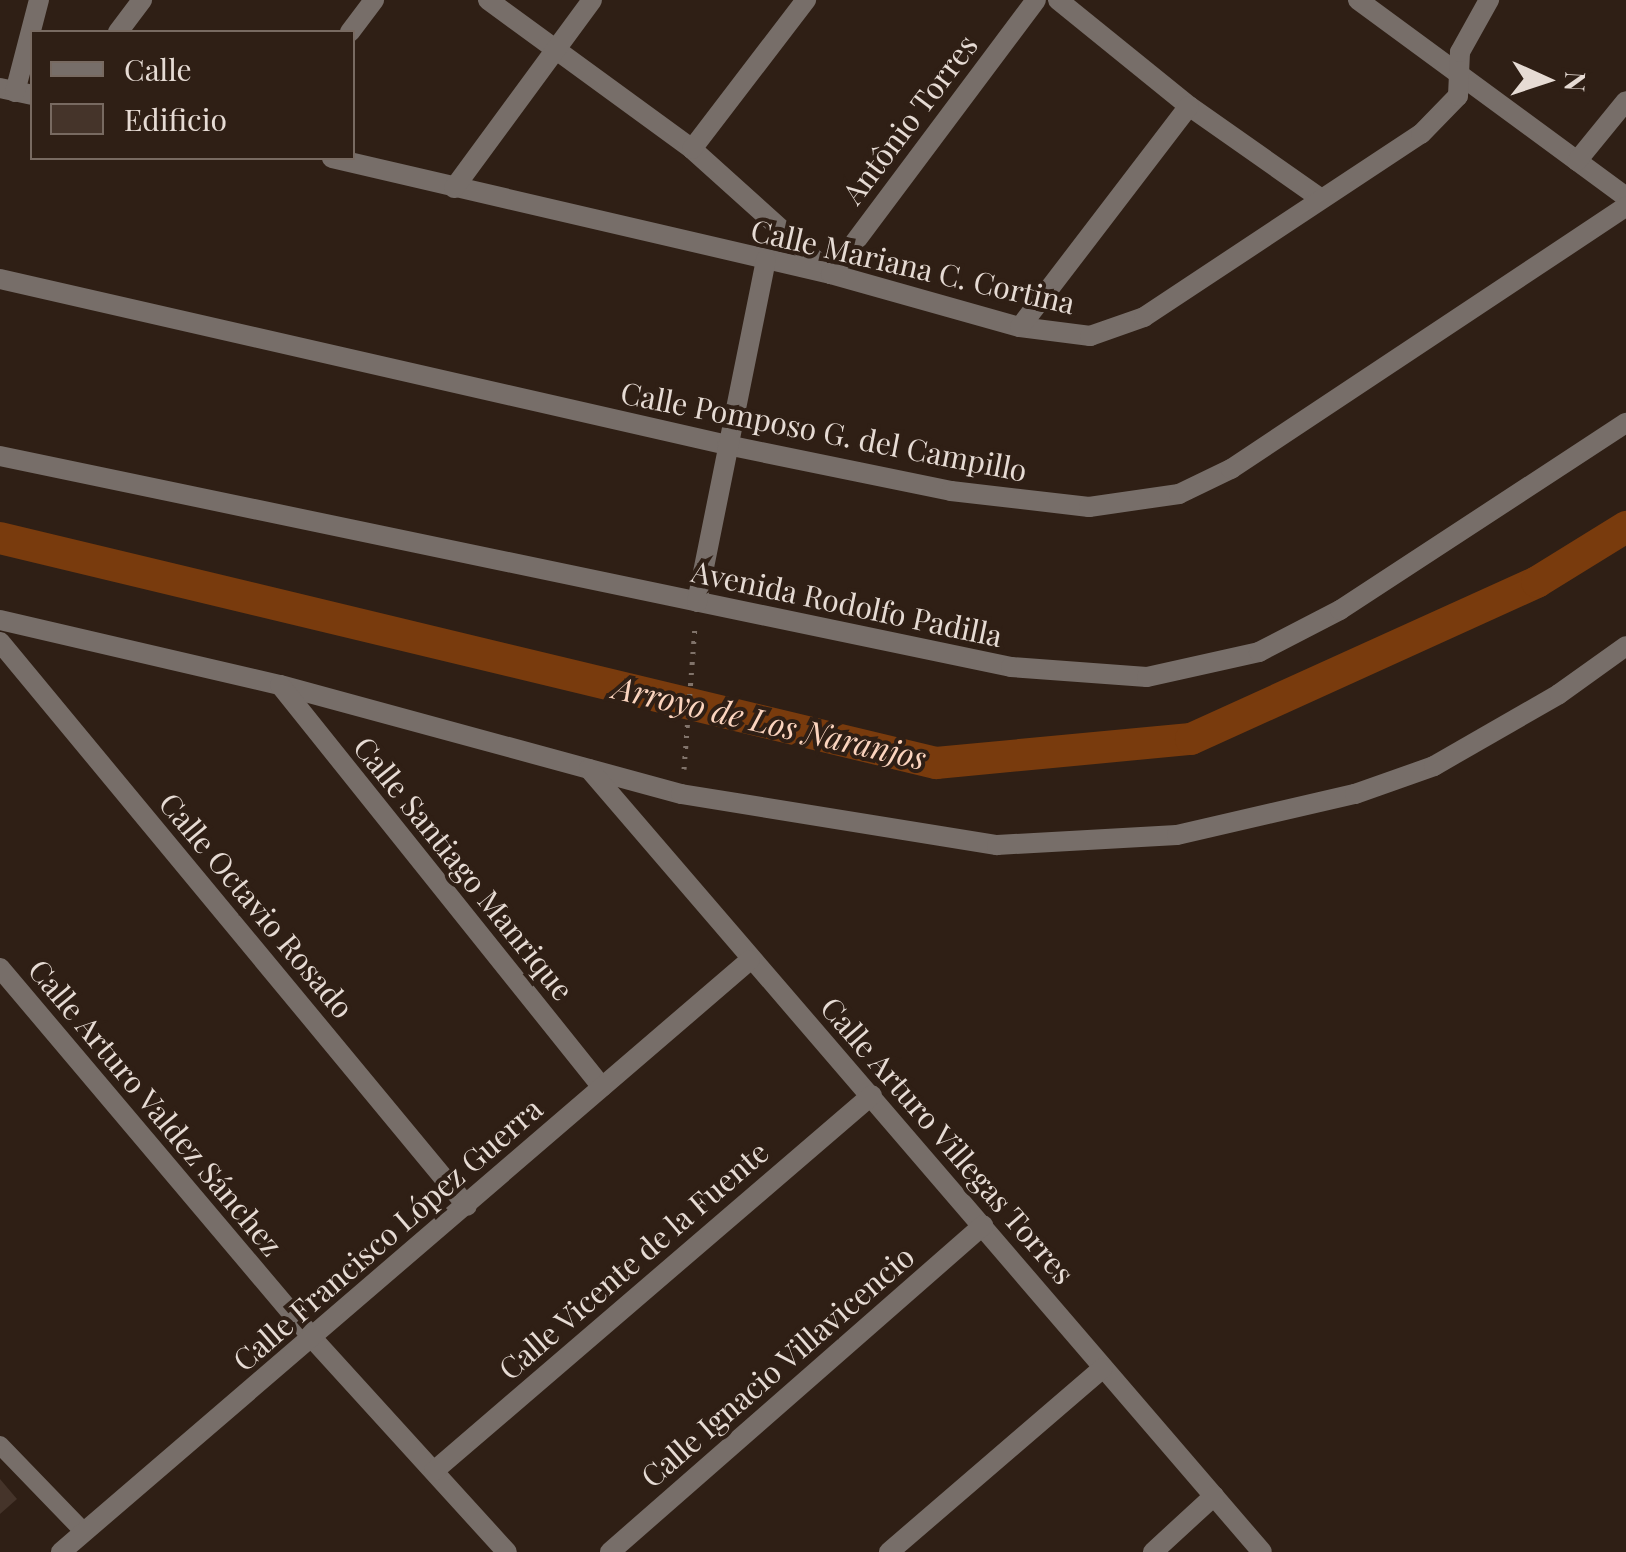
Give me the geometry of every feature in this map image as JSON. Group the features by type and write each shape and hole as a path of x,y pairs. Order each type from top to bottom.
{"street":[{"path":"32,30 40,0"},
{"path":"120,30 142,0"},
{"path":"352,30 374,0"},
{"path":"488,0 692,149 831,274"},
{"path":"454,188 592,0"},
{"path":"692,149 806,0"},
{"name":"Antônio Torres","path":"831,274 1036,0"},
{"path":"1058,0 1189,106 1320,198"},
{"path":"1358,0 1626,197"},
{"path":"1463,78 1460,52 1489,0"},
{"path":"16,92 30,38"},
{"name":"Calle Mariana C. Cortina","path":"340,160 831,274 1020,327 1066,336 1118,330 1421,134 1449,111 1463,78"},
{"path":"1576,161 1626,101"},
{"path":"1020,327 1189,106"},
{"name":"Calle Pomposo G. del Campillo","path":"0,278 726,445 1035,504 1137,505 1179,494 1231,468 1626,208"},
{"path":"697,602 766,260"},
{"name":"Avenida Rodolfo Padilla","path":"0,456 1010,667 1147,677 1194,671 1259,652 1340,610 1626,422"},
{"path":"0,620 280,686 682,794 828,822 997,845 1177,835 1356,794 1434,766 1626,646"},
{"name":"Calle Octavio Rosado","path":"0,642 467,1206"},
{"name":"Calle Santiago Manrique","path":"280,686 602,1088"},
{"name":"Calle Arturo Villegas Torres","path":"588,768 1262,1552"},
{"name":"Calle Francisco López Guerra","path":"62,1552 750,960"},
{"name":"Calle Arturo Valdez Sánchez","path":"0,968 313,1339 507,1552"},
{"name":"Calle Vicente de la Fuente","path":"434,1470 872,1095"},
{"name":"Calle Ignacio Villavicencio","path":"610,1552 984,1225"},
{"path":"890,1552 1103,1368"},
{"path":"1153,1552 1214,1496"}],"lane":[{"path":"0,1446 84,1532"}],"path":[{"path":"682,794 697,602"}],"building":[{"path":"0,1479 17,1499 0,1514"}],"waterway":[{"name":"Arroyo de Los Naranjos","path":"0,538 936,763 1191,739 1537,582 1626,527"}]}
